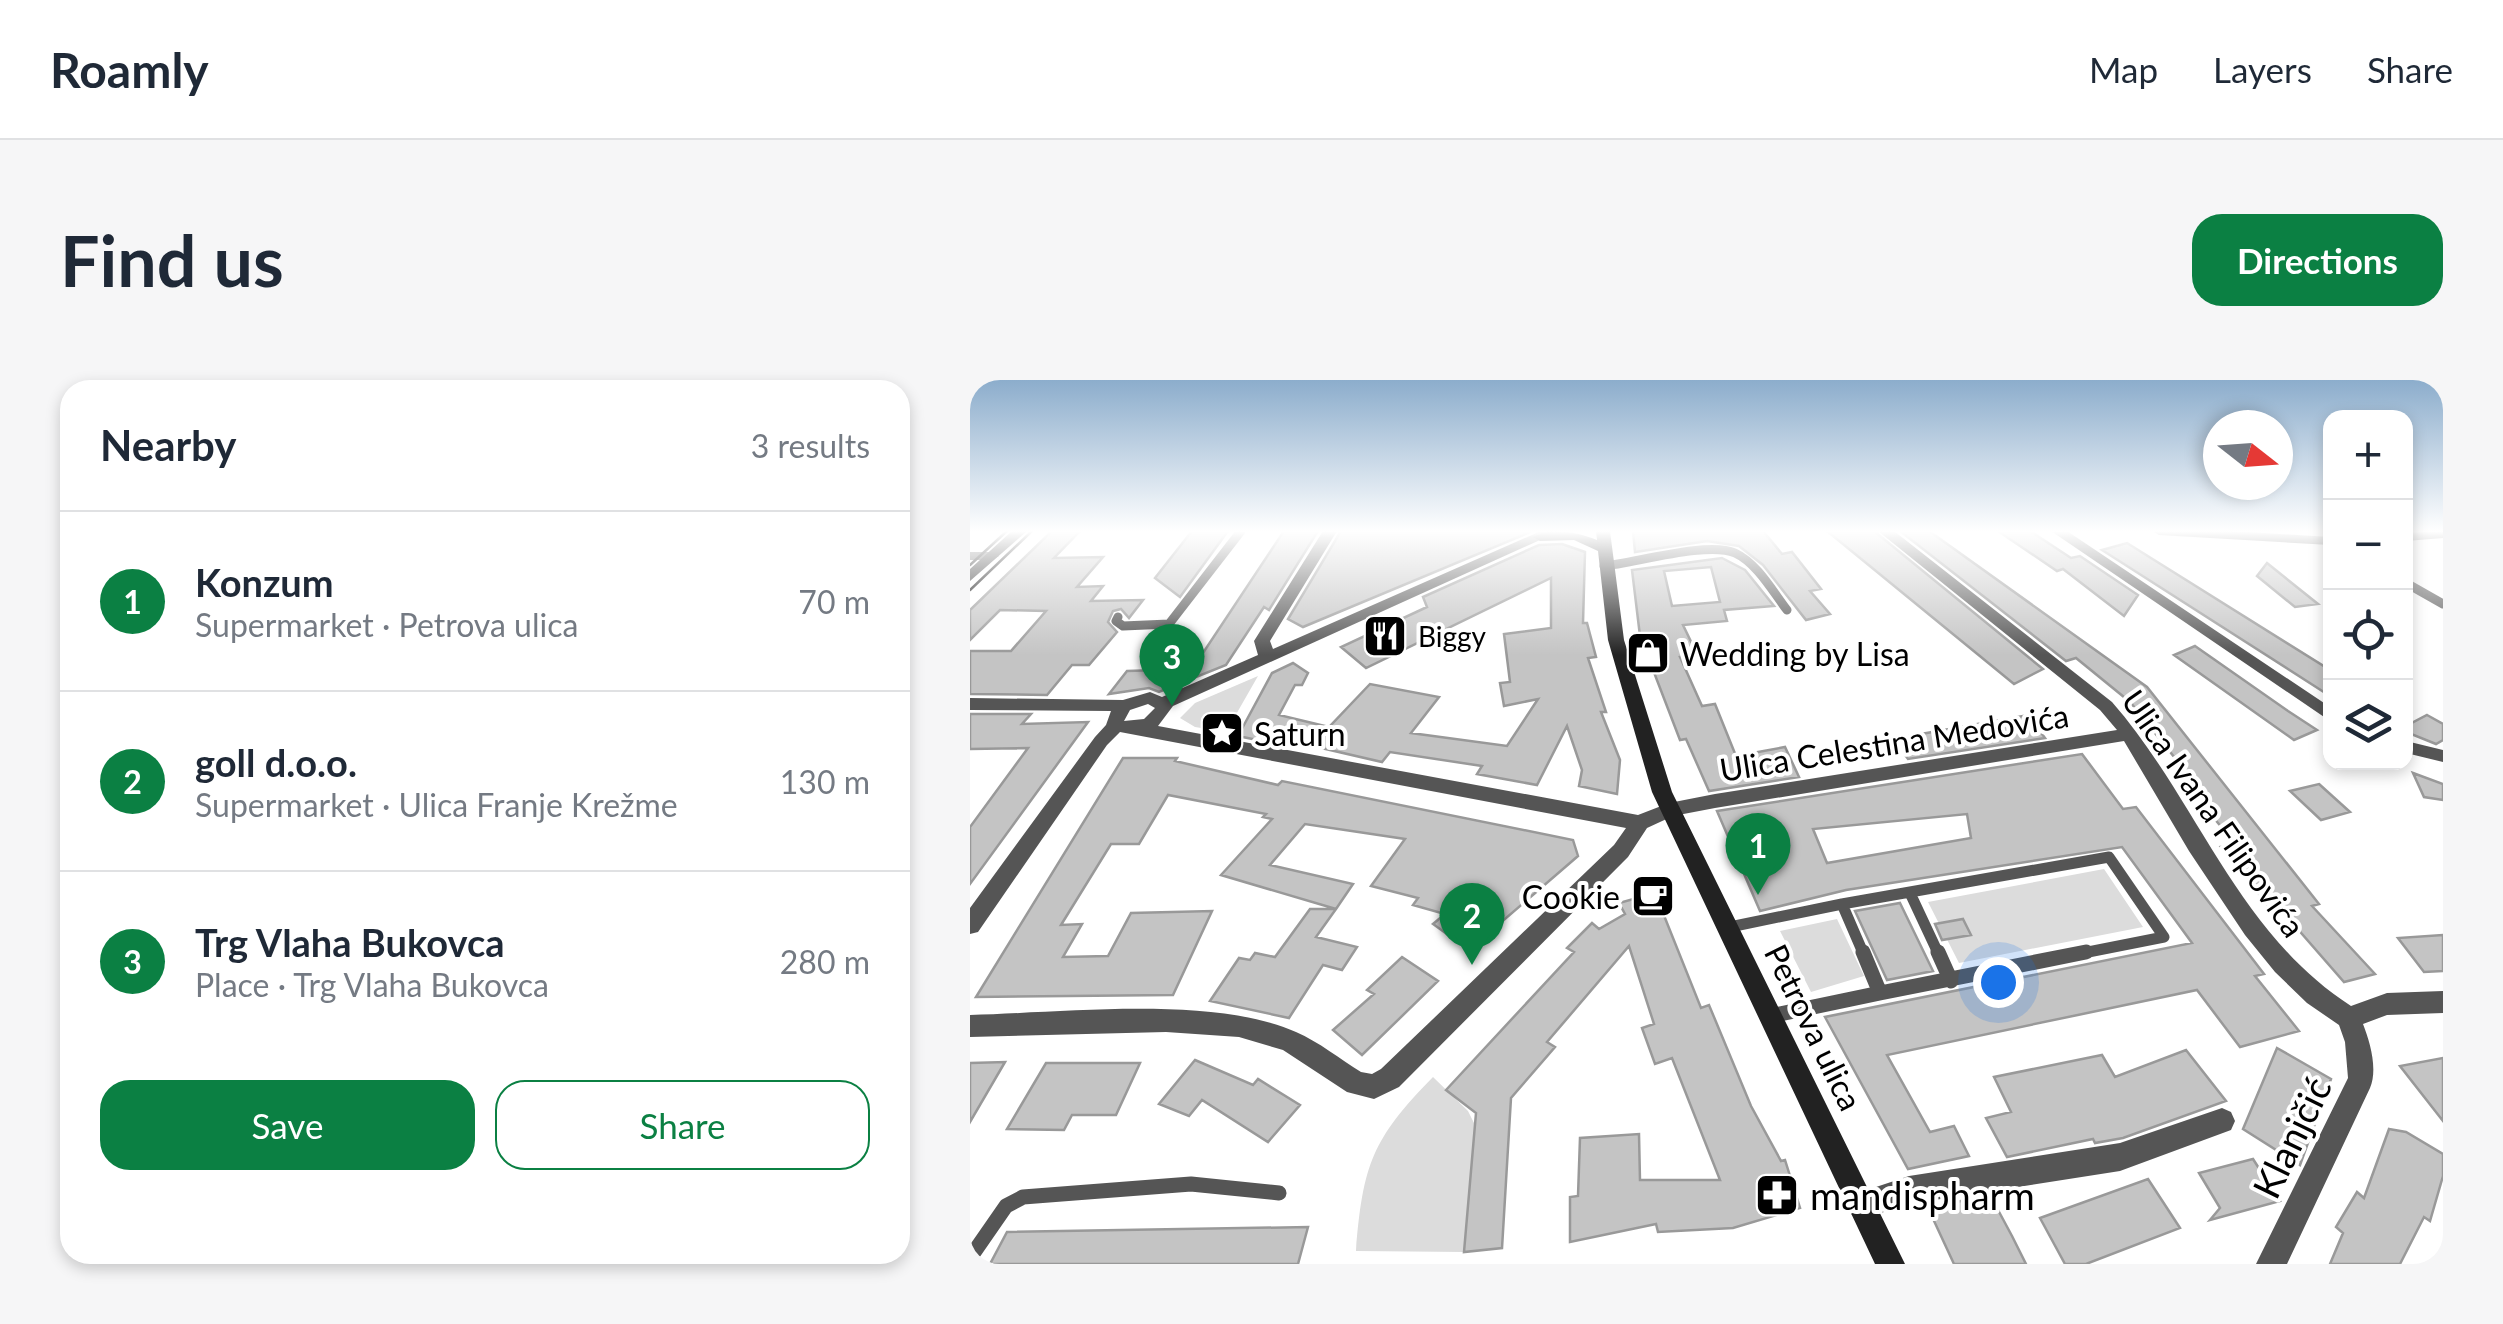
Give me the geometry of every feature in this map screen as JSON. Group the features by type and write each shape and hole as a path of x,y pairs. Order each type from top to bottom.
{"street":[{"path":"1267,657 1262,641 1304,572"},
{"path":"970,926 1101,740 1143,698 1164,702 1459,572"},
{"name":"Petrova ulica","path":"1607,572 1626,680 1669,810 1890,1264"},
{"name":"Ulica Ivana Filipovića","path":"1938,572 2082,683 2130,734 2230,895 2278,958 2318,1002 2349,1018"},
{"path":"2119,572 2323,710"},
{"path":"970,704 1157,720 1164,702"},
{"path":"970,1026 1166,1020 1239,1026 1290,1041 1356,1083 1374,1088 1390,1078 1542,930 1621,850 1640,823 1186,737 1125,720"},
{"name":"Ulica Celestina Medovića","path":"1640,823 1669,810 2130,734"},
{"path":"2413,749 2443,756"},
{"path":"2349,1018 2387,1004 2443,1002"},
{"name":"Klanjčić","path":"2271,1264 2361,1079 2357,1042 2349,1018"},
{"path":"1862,1205 1909,1190 2120,1157 2222,1121"}],"lane":[{"path":"1118,617 1116,621 1123,626 1169,624 1209,572"},
{"path":"1758,572 1787,610"},
{"path":"2413,586 2443,604"},
{"path":"1725,928 2109,857 2164,937 1770,1016"},
{"path":"1910,893 1951,981"},
{"path":"1842,904 1880,993"},
{"path":"970,1258 1006,1206 1024,1197 1192,1184 1279,1192"}],"shaded area":[{"path":"1258,676 1226,732 1195,727 1180,718 1195,703"},
{"path":"2104,869 2143,927 1959,963 1928,902"},
{"path":"1837,919 1864,976 1811,992 1780,931"},
{"path":"1433,1077 1468,1111 1475,1125 1464,1252 1356,1251 1362,1196 1374,1155 1396,1118"}],"building":[{"path":"1009,572 1090,572 1077,587 1103,586 1091,601 1143,600 1129,618 1121,609 1113,611 1108,622 1117,632 1089,665 1072,665 1047,695 970,694 970,651 1011,651 1046,611 1000,610 970,640 970,610"},
{"path":"1160,572 1198,572 1180,597 1155,578"},
{"path":"1257,572 1292,572 1226,665 1159,692 1149,688 1109,694 1127,671 1193,669 1187,661 1201,656"},
{"path":"1316,572 1434,572 1303,627 1288,619"},
{"path":"1478,572 1584,572 1583,623 1587,623 1596,657 1588,658 1606,712 1601,712 1620,760 1617,794 1579,786 1582,770 1567,726 1537,785 1477,774 1482,766 1390,752 1382,762 1291,741 1287,746 1238,736 1272,673 1293,663 1308,673 1302,685 1295,685 1279,715 1329,727 1370,684 1439,697 1411,733 1507,746 1538,699 1504,706 1500,683 1510,682 1504,634 1551,628 1551,578 1366,668 1341,647 1427,607 1423,597"},
{"path":"1632,572 1664,572 1672,606 1720,602 1712,572 1747,572 1774,606 1724,610 1727,621 1683,625 1697,654 1680,657 1702,706 1715,704 1736,756 1785,747 1799,777 1709,791 1686,739 1680,740 1640,636"},
{"path":"1769,572 1808,572 1821,589 1810,591 1830,614 1806,620"},
{"path":"1877,572 1925,572 2043,669 2014,684"},
{"path":"1953,572 1987,572 2147,687 2319,904 2312,906 2375,974 2344,982 2282,911 2273,912 2221,847 2236,845 2191,790 2199,788 2130,702 2076,658 2066,661"},
{"path":"2067,572 2104,572 2138,595 2124,616"},
{"path":"2137,572 2174,572 2323,666 2323,692"},
{"path":"2260,572 2279,572 2318,604 2295,607 2257,576"},
{"path":"2195,646 2317,730 2294,740 2174,655"},
{"path":"970,714 1031,714 1022,724 1088,722 970,884 970,827 1028,748 970,749"},
{"path":"2028,715 2045,738 1908,759 1893,739"},
{"path":"2427,715 2443,724 2443,740 2436,744 2413,735 2413,722"},
{"path":"2082,754 2123,809 2136,807 2264,974 2255,976 2299,1031 2240,1047 2197,990 1887,1055 1930,1132 1954,1126 1969,1156 1908,1169 1825,1017 2192,943 2122,847 1846,890 1760,911 1717,811","holes":["1967,814 1971,838 1827,863 1813,829"]},
{"path":"1123,758 1177,758 1175,761 1278,785 1282,781 1573,840 1578,856 1469,950 1433,924 1445,914 1413,905 1418,898 1371,886 1405,839 1305,824 1270,865 1353,884 1336,909 1221,875 1272,819 1263,817 1266,814 1168,795 1139,844 1111,844 1061,925 1082,924 1063,957 1108,956 1131,913 1212,911 1173,995 976,997"},
{"path":"2413,773 2443,784 2443,800 2424,797"},
{"path":"2319,784 2350,812 2321,820 2290,791"},
{"path":"1655,893 1701,1008 1709,1005 1751,1106 1781,1161 1785,1160 1800,1208 1733,1228 1658,1232 1656,1224 1570,1242 1570,1197 1578,1196 1580,1138 1639,1134 1640,1180 1720,1180 1672,1058 1655,1064 1642,1028 1654,1024 1629,946 1547,1042 1555,1047 1511,1098 1502,1248 1464,1252 1476,1113 1446,1090 1574,952 1567,948 1592,923 1599,929 1625,914 1619,903"},
{"path":"1900,903 1933,971 1887,980 1855,911"},
{"path":"1310,909 1336,909 1316,937 1357,947 1342,970 1323,965 1289,1018 1210,1001 1239,958 1250,960 1255,953 1275,957"},
{"path":"1963,919 1971,935 1942,940 1935,924"},
{"path":"2443,935 2443,971 2424,972 2398,938"},
{"path":"1402,957 1438,981 1362,1055 1333,1030 1374,994 1367,990"},
{"path":"2277,1048 2331,1079 2300,1165 2243,1129"},
{"path":"2186,1050 2226,1101 2123,1138 2095,1143 2093,1139 2007,1157 1986,1118 2011,1112 1994,1077 2102,1055 2115,1077"},
{"path":"2443,1058 2443,1121 2400,1066"},
{"path":"1195,1060 1253,1085 1258,1079 1300,1105 1268,1142 1202,1100 1189,1116 1159,1104"},
{"path":"1005,1062 970,1122 970,1063"},
{"path":"1046,1063 1140,1063 1116,1115 1072,1115 1064,1130 1007,1129"},
{"path":"2389,1129 2406,1132 2443,1154 2443,1176 2430,1221 2424,1217 2400,1264 2330,1264 2343,1233 2336,1227 2357,1192 2364,1198"},
{"path":"2253,1159 2280,1201 2210,1220 2220,1208 2199,1173"},
{"path":"2148,1179 2180,1228 2086,1264 2065,1264 2040,1218"},
{"path":"1990,1195 2026,1264 1954,1264 1928,1208"},
{"path":"1308,1227 1298,1264 990,1264 1007,1232"}],"tram line":[{"path":"970,590 989,572"}],"place":[{"name":"Biggy","path":"1385,636"},
{"name":"Wedding by Lisa","path":"1648,653"},
{"name":"Trg Vlaha Bukovca","path":"1172,706"},
{"name":"Saturn","path":"1222,733"},
{"name":"Konzum","path":"1758,895"},
{"name":"Cookie","path":"1653,896"},
{"name":"goll d.o.o.","path":"1472,965"},
{"name":"mandispharm","path":"1777,1195"}]}
